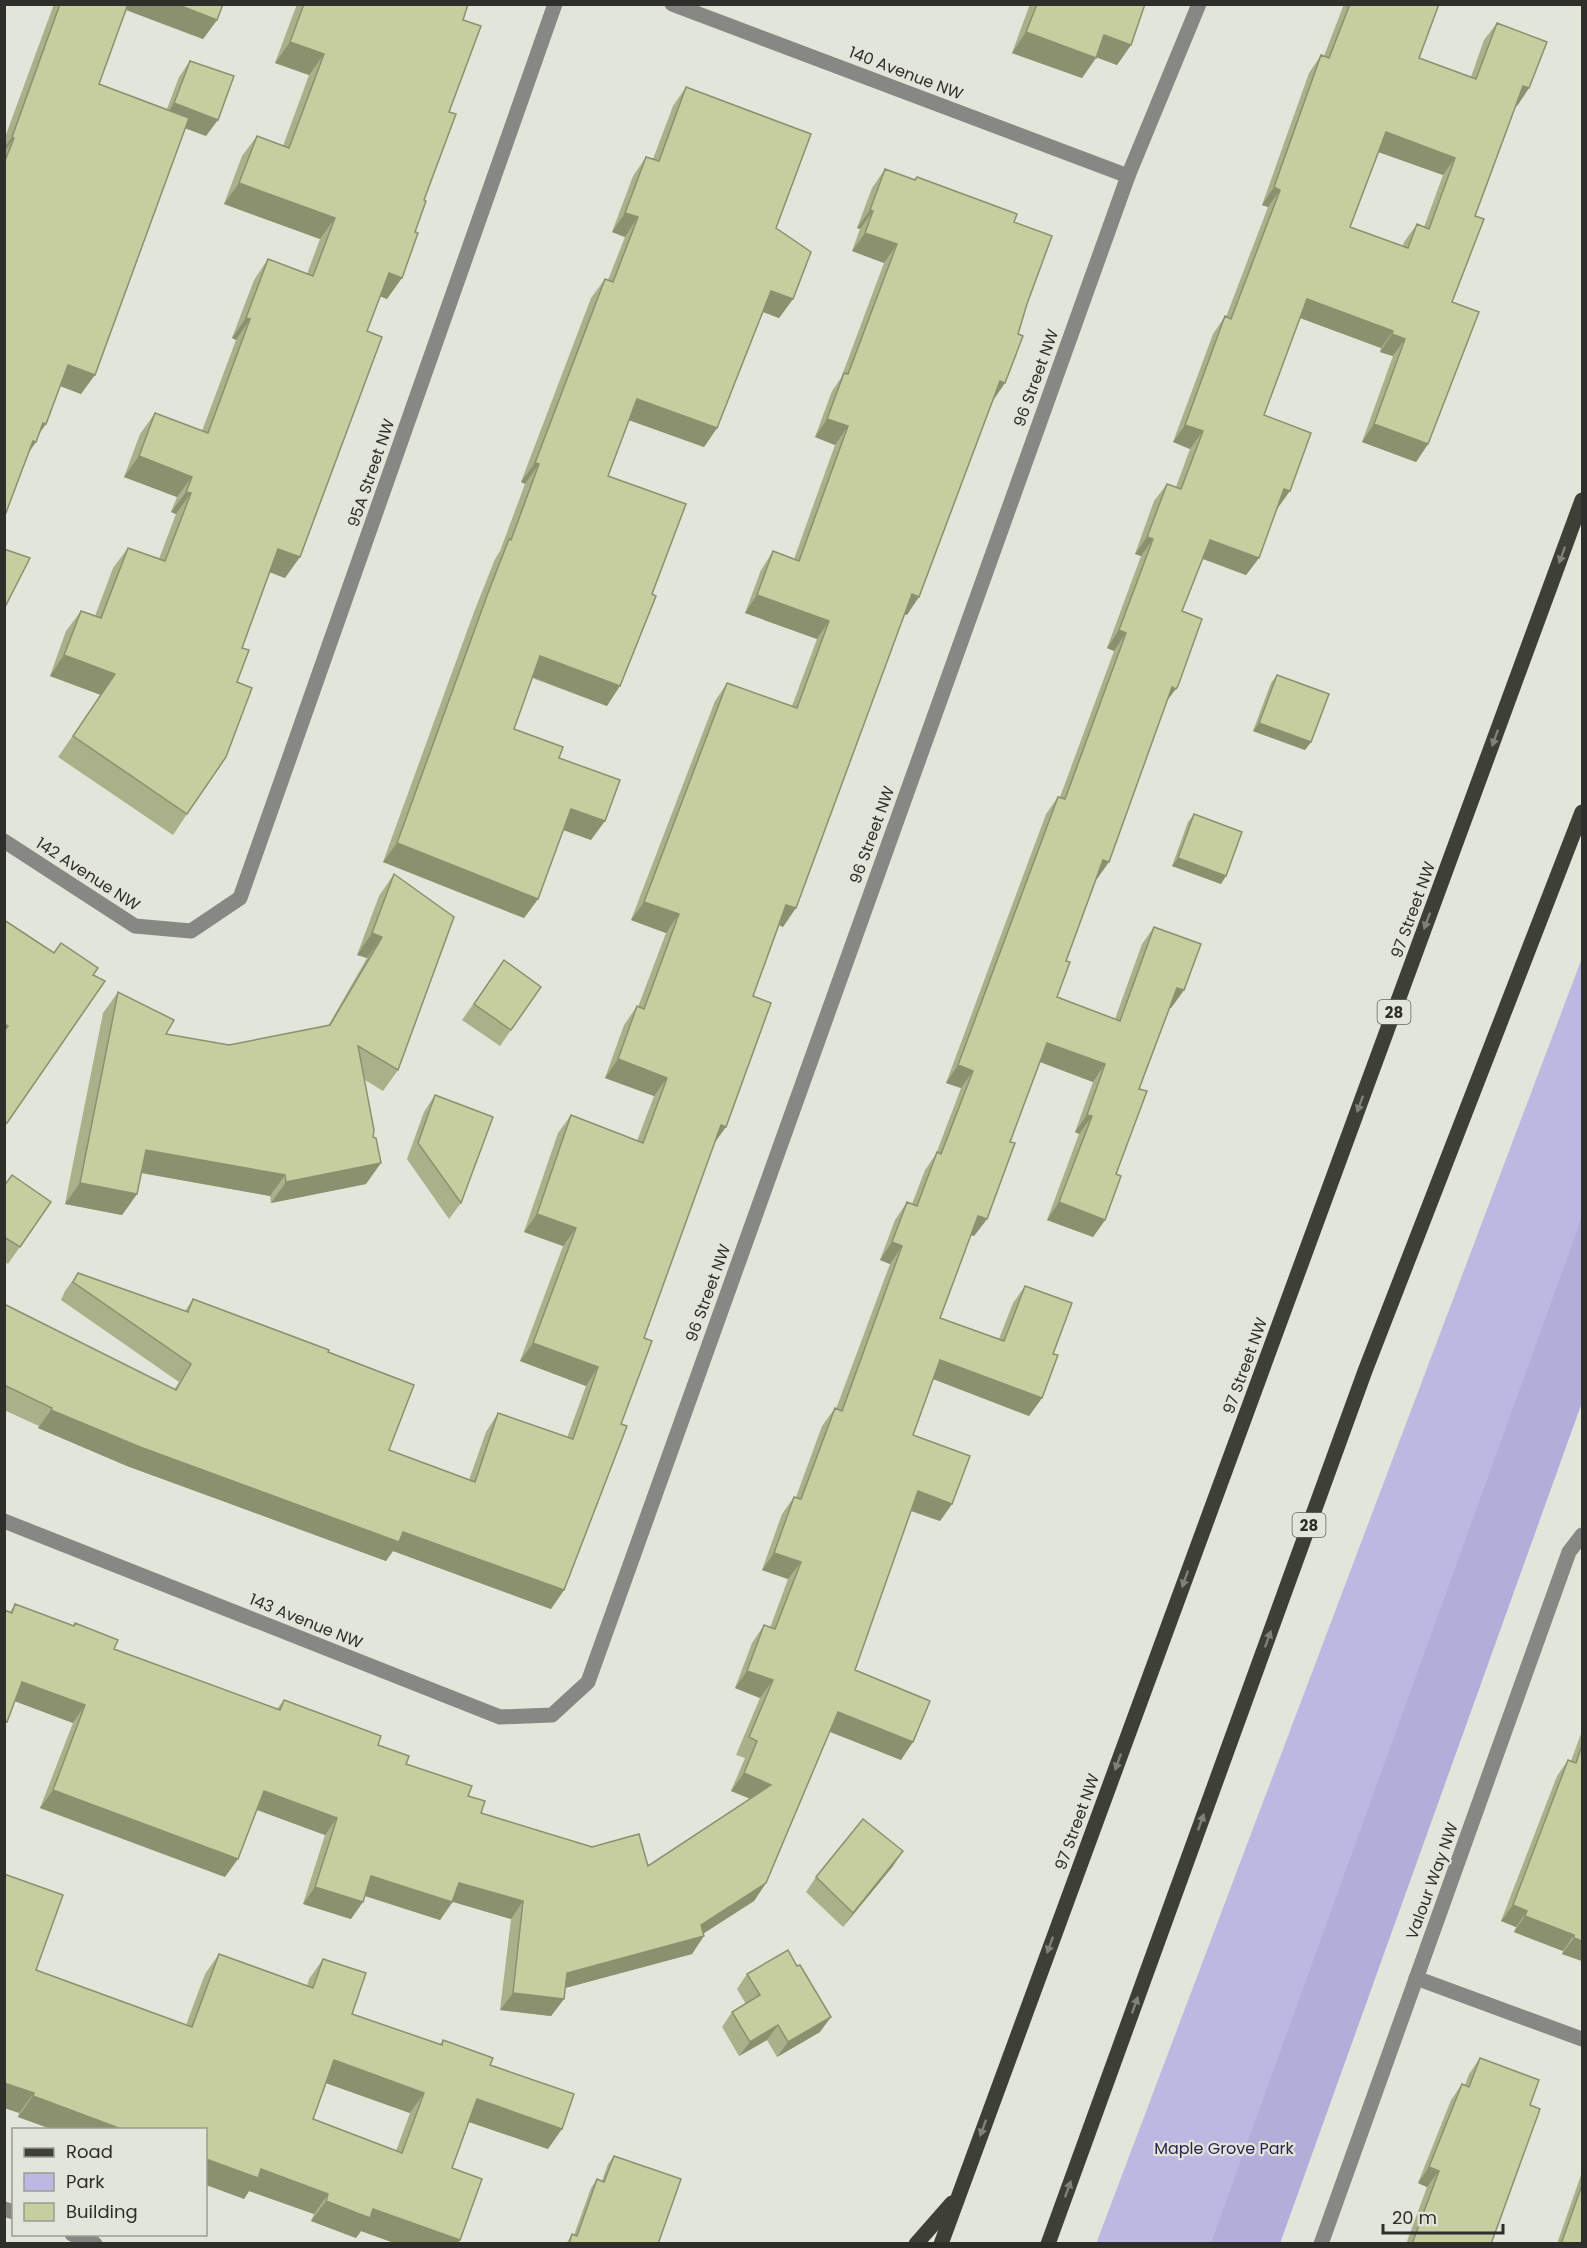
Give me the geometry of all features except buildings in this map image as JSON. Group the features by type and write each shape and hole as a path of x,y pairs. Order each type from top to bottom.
{"main road":[{"name":"97 Street NW","path":"941,2244 1582,500"},
{"name":"28","path":"1048,2244 1365,1371 1582,812"},
{"path":"916,2244 958,2196"}],"street":[{"name":"95A Street NW","path":"191,931 240,898 555,4"},
{"name":"140 Avenue NW","path":"672,4 1128,176"},
{"name":"96 Street NW","path":"588,1682 1128,176 1199,4"},
{"name":"142 Avenue NW","path":"4,841 135,926 191,931"},
{"name":"143 Avenue NW","path":"4,1521 500,1717 552,1714 588,1682"},
{"name":"Valour Way NW","path":"1321,2244 1569,1552 1582,1535"},
{"path":"1416,1978 1582,2039"},
{"path":"75,2236 95,2244"}],"green space":[{"name":"Maple Grove Park","path":"1582,958 1582,1402 1280,2243 1096,2244"}],"shaded area":[{"path":"1582,1217 1582,1402 1280,2243 1211,2243"}]}
